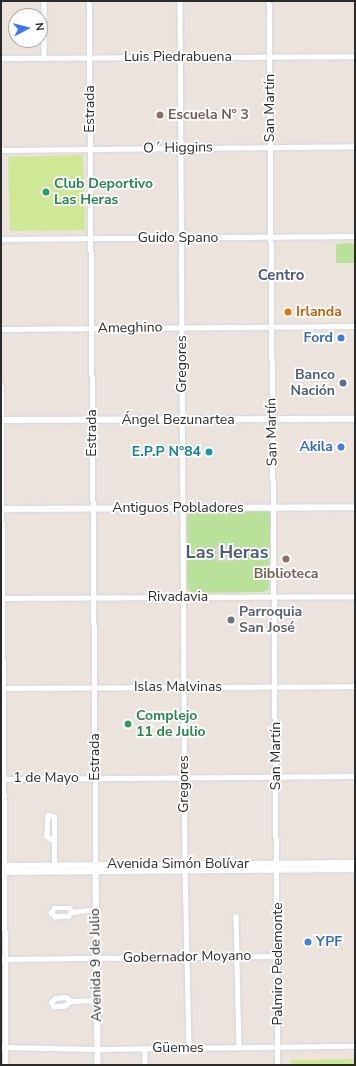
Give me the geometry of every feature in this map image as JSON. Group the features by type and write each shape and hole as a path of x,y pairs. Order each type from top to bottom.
{"street":[{"path":"44,1 44,58"},
{"name":"Estrada","path":"89,1 96,868"},
{"name":"Gregores","path":"180,1 182,420 184,507 184,777 189,1048"},
{"name":"San Martín","path":"269,1 277,866"},
{"name":"Luis Piedrabuena","path":"1,58 355,56"},
{"name":"O´ Higgins","path":"1,150 355,146"},
{"name":"Guido Spano","path":"1,239 355,236"},
{"name":"Ameghino","path":"1,329 355,326"},
{"path":"1,382 3,1001 6,1065"},
{"name":"Ángel Bezunartea","path":"1,420 355,419"},
{"name":"Antiguos Pobladores","path":"2,509 355,507"},
{"name":"Rivadavia","path":"2,598 355,596"},
{"name":"Islas Malvinas","path":"2,688 355,686"},
{"name":"1 de Mayo","path":"3,779 355,776"},
{"path":"54,841 47,836 48,815 54,817 54,841 54,866"},
{"name":"Avenida Simón Bolívar","path":"3,869 277,866 355,863"},
{"name":"Avenida Simón Bolívar","path":"3,869 54,866 96,868"},
{"name":"Avenida Simón Bolívar","path":"277,866 355,869"},
{"name":"Palmiro Pedemonte","path":"277,866 278,1065"},
{"name":"Avenida 9 de Julio","path":"96,868 98,1065"},
{"path":"72,912 96,909"},
{"path":"236,916 239,1047"},
{"name":"Gobernador Moyano","path":"3,959 278,956"},
{"path":"72,1001 97,1000"},
{"name":"Güemes","path":"4,1046 189,1048 355,1046"},
{"path":"145,1048 145,1065"}],"green space":[{"name":"Club Deportivo Las Heras","path":"83,155 85,230 10,231 8,157"},
{"path":"351,243 354,245 354,263 336,263 336,244"},
{"path":"268,509 271,515 269,590 263,592 194,593 189,591 187,587 187,511"},
{"path":"355,1059 355,1065 291,1065 291,1060"}],"shaded area":[{"path":"216,545 238,546 238,561 216,561"}],"place":[{"name":"Escuela Nº 3","path":"160,115"},
{"name":"Club Deportivo Las Heras","path":"46,192"},
{"name":"Irlanda","path":"288,312"},
{"name":"Ford","path":"341,338"},
{"name":"Banco Nación","path":"343,383"},
{"name":"Akila","path":"341,447"},
{"name":"E.P.P N°84","path":"209,452"},
{"name":"Biblioteca","path":"286,559"},
{"name":"Parroquia San José","path":"231,620"},
{"name":"Complejo 11 de Julio","path":"128,724"},
{"name":"YPF","path":"308,942"}],"district":[{"name":"Centro","path":"281,276"},
{"name":"Las Heras","path":"227,552"}]}
